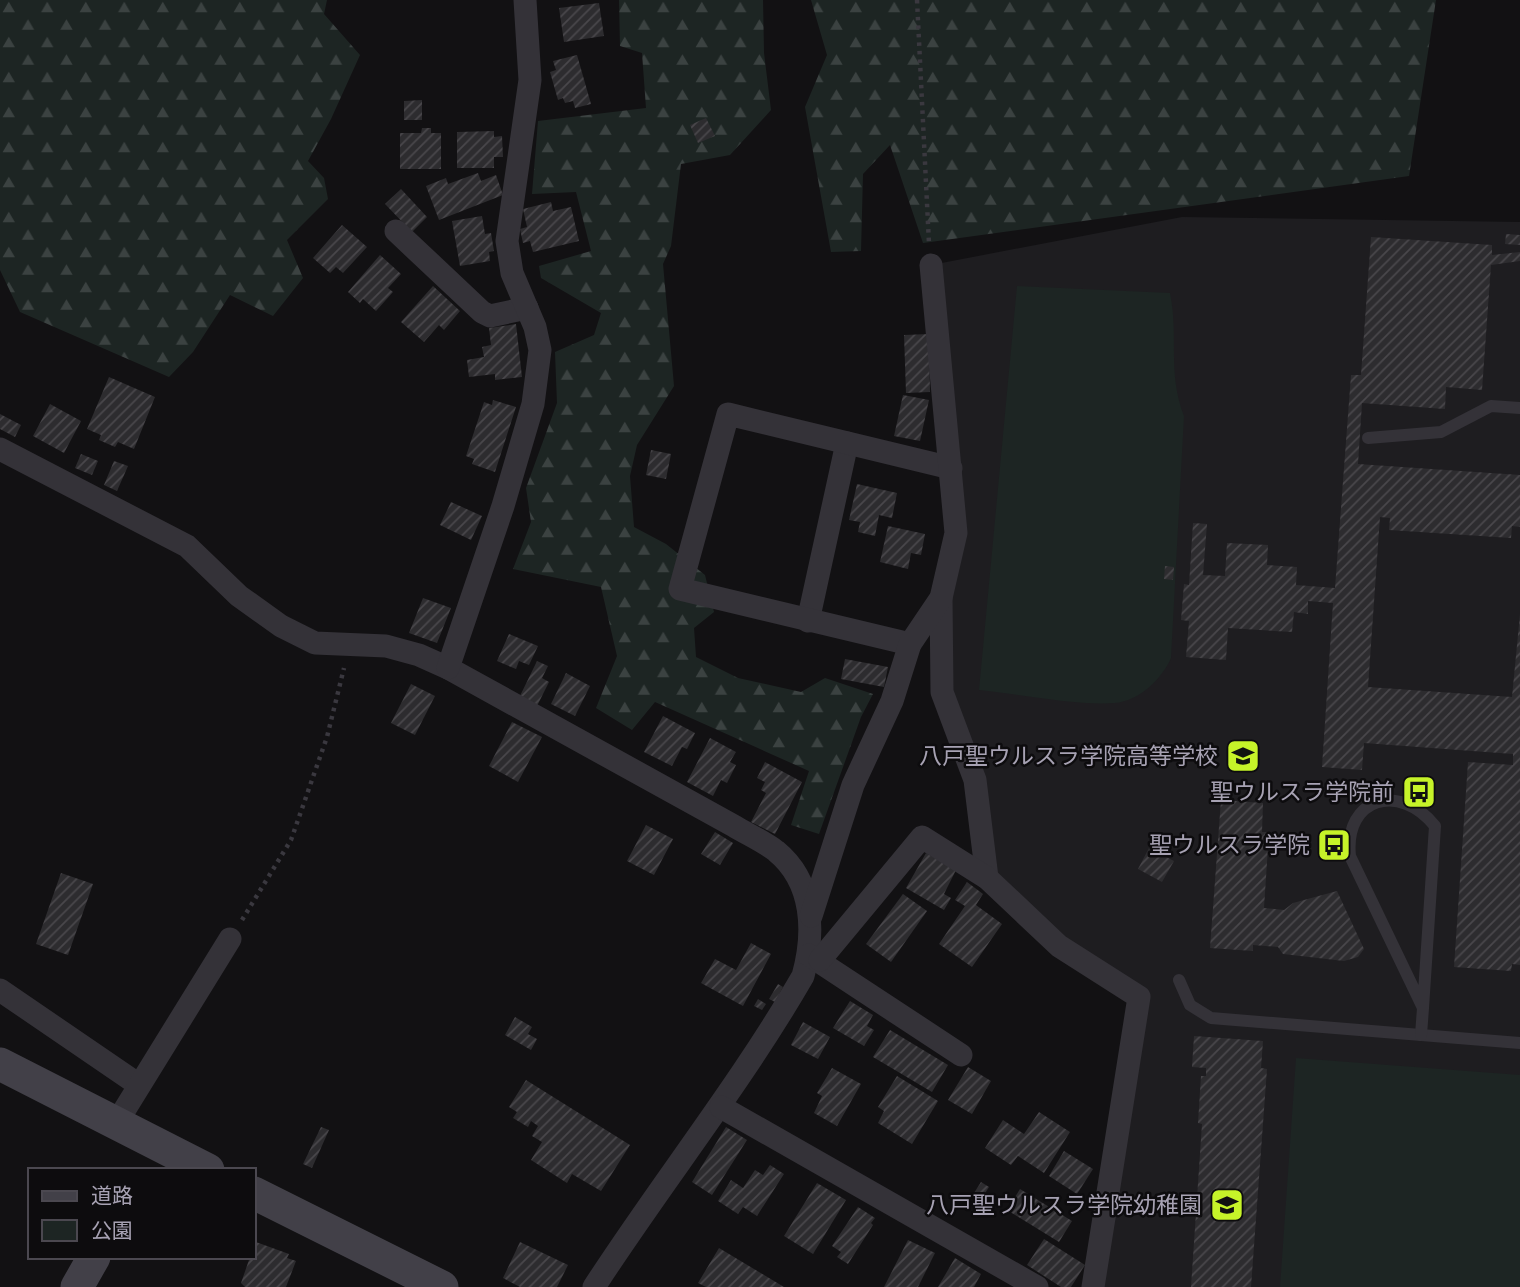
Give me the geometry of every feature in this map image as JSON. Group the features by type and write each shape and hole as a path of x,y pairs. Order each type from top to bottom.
{"street":[{"path":"448,668 503,506 533,404 540,350 536,327 512,273 507,241 530,80 525,0"},
{"path":"396,231 482,312 490,316 527,309"},
{"path":"932,265 956,533 941,598 942,692 975,780 987,878"},
{"path":"911,644 680,589 728,414 951,468"},
{"path":"808,621 847,443"},
{"path":"0,449 187,546 239,596 281,626 315,643 386,646 419,655 448,668 775,850 790,864 802,887 811,916 814,958"},
{"path":"811,916 853,785 892,701 911,644 941,598"},
{"path":"594,1287 635,1224 721,1107 814,958 922,837 987,878 1059,946 1139,997 1093,1287"},
{"path":"117,1122 230,939"},
{"path":"814,958 961,1055"},
{"path":"0,990 139,1085"},
{"path":"0,1063 117,1122 151,1157 199,1168"},
{"path":"721,1107 1037,1287"},
{"path":"256,1193 442,1287"},
{"path":"77,1287 93,1259"}],"lane":[{"path":"1368,438 1441,432 1491,407 1520,408"},
{"path":"1421,1035 1423,1008 1435,826 1412,804 1382,800 1368,808 1354,823 1349,838 1350,856 1423,1008"},
{"path":"1179,980 1190,1005 1211,1018 1520,1043"}],"path":[{"path":"917,0 926,207 932,265"},
{"path":"230,939 291,840 327,737 350,643"}],"shaded area":[{"name":"八戸聖ウルスラ学院高等学校","path":"1182,217 1520,222 1520,1287 1093,1287 1139,997 987,878 942,692 956,533 931,265"}],"green space":[{"path":"0,0 327,0 324,14 360,55 331,119 308,161 324,178 328,199 287,240 303,278 273,316 230,295 193,352 169,377 20,312 0,270"},
{"path":"619,0 763,0 764,53 771,110 730,155 681,164 671,246 663,264 674,386 637,445 630,476 634,527 666,544 705,575 714,612 694,628 696,657 738,678 801,692 825,678 873,694 861,717 819,834 791,825 809,771 655,702 632,730 596,708 617,656 601,587 513,569 531,522 526,488 557,403 555,352 594,335 601,313 541,278 539,266 591,251 576,192 532,194 538,121 646,108 642,53 620,46"},
{"path":"811,0 1436,0 1409,176 923,243 890,145 863,174 861,251 831,252 805,107 827,55"},
{"path":"1017,286 1170,293 1174,324 1174,369 1184,416 1171,658 1162,674 1149,688 1124,701 1084,703 979,690"},
{"path":"1296,1058 1520,1075 1520,1287 1280,1287"}],"building":[{"path":"599,3 604,36 564,42 559,8"},
{"path":"577,55 591,104 575,108 573,101 565,103 563,98 558,100 550,72 556,70 553,61"},
{"path":"422,100 422,120 404,120 404,101"},
{"path":"706,118 715,136 698,143 690,125"},
{"path":"422,128 431,128 431,133 441,133 441,169 400,169 400,133 421,133"},
{"path":"494,131 494,137 502,136 503,157 494,157 494,168 457,168 457,132"},
{"path":"478,173 481,181 496,175 503,195 439,220 426,186 446,178 448,184"},
{"path":"401,189 427,217 412,232 385,204"},
{"path":"551,202 553,211 571,207 579,241 533,252 530,241 523,243 520,229 527,227 523,209"},
{"path":"482,216 485,234 491,233 494,251 489,252 490,261 460,266 452,221"},
{"path":"342,225 367,247 343,273 336,267 330,273 313,258"},
{"path":"1506,234 1520,235 1520,245 1505,244"},
{"path":"1371,237 1492,245 1492,255 1520,252 1520,261 1491,265 1482,390 1446,387 1445,409 1362,403 1358,464 1520,475 1520,527 1512,526 1511,538 1389,530 1390,518 1380,517 1368,687 1512,697 1520,614 1520,965 1512,964 1511,971 1454,967 1468,762 1513,765 1513,754 1364,743 1362,770 1322,767 1333,603 1308,601 1308,614 1294,612 1292,632 1228,628 1226,660 1186,657 1189,621 1181,620 1184,584 1189,585 1193,523 1207,524 1203,575 1225,576 1227,543 1268,545 1267,565 1297,567 1296,585 1335,588 1351,375 1361,375"},
{"path":"380,255 401,274 388,288 393,292 376,311 363,299 360,303 348,292"},
{"path":"433,286 460,311 444,330 439,325 424,342 401,322"},
{"path":"516,324 522,377 495,380 495,374 469,377 467,360 484,357 482,347 491,345 489,328"},
{"path":"929,334 930,392 906,393 904,335"},
{"path":"109,377 155,397 134,449 118,442 115,447 99,440 101,435 87,429"},
{"path":"903,395 929,400 920,441 894,436"},
{"path":"493,400 516,407 495,472 472,464 474,459 466,456 484,402 492,405"},
{"path":"50,404 81,421 64,453 33,436"},
{"path":"0,414 21,425 15,437 0,429"},
{"path":"651,450 671,454 666,479 646,475"},
{"path":"81,454 98,461 92,475 75,468"},
{"path":"114,461 128,466 117,491 104,485"},
{"path":"857,484 897,493 892,518 879,515 875,536 858,532 860,522 849,520"},
{"path":"451,502 482,516 471,540 440,525"},
{"path":"888,526 925,534 921,555 911,553 908,569 880,562"},
{"path":"1165,566 1174,567 1173,580 1164,579"},
{"path":"423,598 451,608 437,643 409,633"},
{"path":"509,634 538,646 529,665 519,661 516,669 497,661"},
{"path":"845,659 888,667 884,687 841,679"},
{"path":"537,661 548,666 542,678 549,682 537,706 519,698"},
{"path":"566,673 590,686 575,716 551,704"},
{"path":"411,684 435,696 415,735 391,723"},
{"path":"663,716 695,733 687,749 682,747 672,766 644,752"},
{"path":"512,722 542,737 518,782 489,766"},
{"path":"710,738 736,752 730,762 736,765 727,783 721,780 713,796 687,782"},
{"path":"765,762 802,782 775,834 751,822 766,793 761,790 765,782 757,778"},
{"path":"1221,800 1263,803 1262,832 1269,832 1264,908 1284,910 1293,903 1337,891 1364,949 1358,957 1344,961 1283,954 1278,947 1253,945 1253,951 1210,948"},
{"path":"646,825 673,839 654,875 627,861"},
{"path":"715,832 733,843 720,865 701,854"},
{"path":"1149,848 1174,861 1162,882 1138,869"},
{"path":"926,853 956,870 944,894 951,898 944,910 906,888"},
{"path":"61,873 93,884 68,955 36,944"},
{"path":"967,882 983,894 976,905 1002,924 972,967 939,944 965,906 955,900"},
{"path":"903,894 927,911 891,962 866,944"},
{"path":"751,943 771,954 743,1006 701,983 715,959 736,970"},
{"path":"778,984 783,987 775,1002 769,999"},
{"path":"758,999 766,1004 762,1010 754,1006"},
{"path":"850,1001 873,1015 867,1026 874,1030 864,1046 833,1028"},
{"path":"515,1017 532,1027 528,1034 537,1039 531,1050 505,1035"},
{"path":"803,1022 830,1037 818,1059 791,1045"},
{"path":"890,1030 948,1065 932,1092 873,1057"},
{"name":"八戸聖ウルスラ学院幼稚園","path":"1194,1036 1263,1041 1261,1068 1267,1069 1251,1287 1191,1287 1202,1124 1198,1123 1201,1076 1206,1076 1206,1068 1192,1067"},
{"path":"968,1067 991,1081 972,1114 948,1100"},
{"path":"832,1068 861,1084 837,1126 814,1113 822,1096 817,1093"},
{"path":"897,1076 938,1101 912,1144 878,1123 884,1111 878,1107"},
{"path":"526,1080 630,1145 601,1191 572,1174 567,1183 531,1160 542,1142 532,1136 538,1126 531,1121 528,1127 513,1118 517,1112 509,1107"},
{"path":"1039,1112 1070,1132 1044,1173 1018,1156 1011,1165 985,1148 1003,1120 1024,1134"},
{"path":"321,1127 329,1130 312,1168 303,1164"},
{"path":"726,1127 747,1140 712,1195 692,1182"},
{"path":"1064,1151 1093,1169 1077,1194 1049,1176"},
{"path":"770,1165 784,1174 757,1216 743,1207 738,1214 718,1201 731,1180 743,1188 755,1170 763,1175"},
{"path":"981,1182 989,1187 982,1198 974,1193"},
{"path":"817,1183 846,1200 813,1254 784,1236"},
{"path":"1020,1189 1072,1221 1059,1242 1007,1210"},
{"path":"858,1207 875,1218 848,1264 837,1257 841,1252 832,1246"},
{"path":"1044,1239 1085,1265 1071,1287 1061,1287 1027,1265"},
{"path":"908,1240 935,1253 918,1287 884,1287"},
{"path":"256,1242 289,1254 287,1258 296,1261 286,1287 245,1287 241,1283 249,1259 256,1259"},
{"path":"520,1242 568,1265 557,1287 520,1287 503,1278"},
{"path":"719,1248 784,1287 706,1287 698,1283"},
{"path":"955,1258 981,1274 974,1287 938,1287"}],"place":[{"name":"八戸聖ウルスラ学院高等学校","path":"1243,756"},
{"name":"聖ウルスラ学院前","path":"1419,792"},
{"name":"聖ウルスラ学院","path":"1334,845"},
{"name":"八戸聖ウルスラ学院幼稚園","path":"1227,1205"}]}
